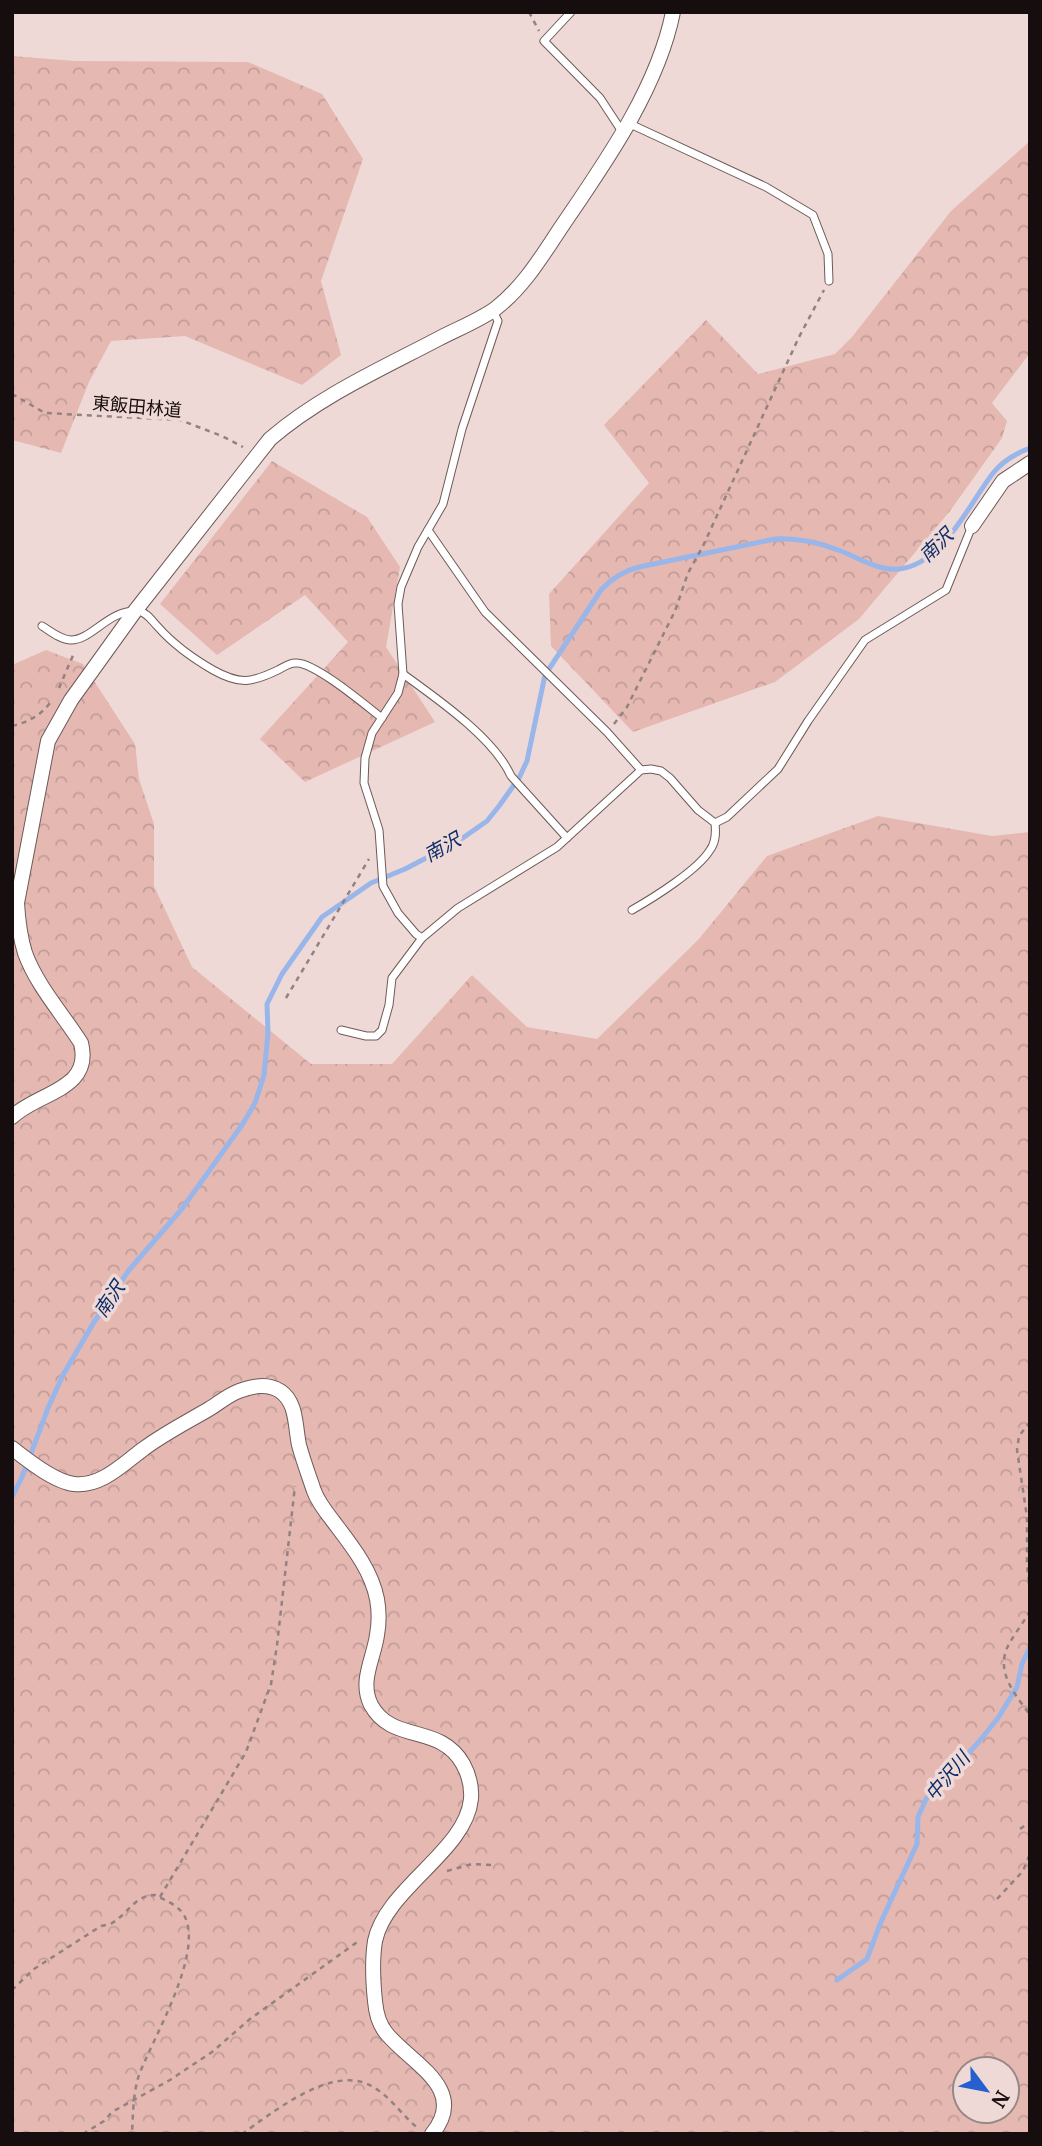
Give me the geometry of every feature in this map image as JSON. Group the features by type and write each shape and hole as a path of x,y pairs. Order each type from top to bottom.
{"street":[{"path":"12,1117 19,1110 76,1077 82,1065 81,1042 41,985 26,953 17,903 48,741 71,700 135,611 270,439 304,412 344,388 493,310 516,291 614,150 668,39 673,12"},
{"path":"972,526 1003,481 1030,463"},
{"path":"12,1448 60,1480 74,1484 88,1483 123,1466 143,1449 236,1392 254,1386 269,1385 290,1400 299,1445 315,1495 360,1559 372,1583 377,1601 377,1636 367,1672 366,1688 370,1702 388,1724 432,1737 445,1744 456,1753 470,1779 470,1808 463,1824 397,1902 375,1939 374,1987 379,2020 385,2032 432,2075 443,2096 444,2112 440,2124 432,2134"}],"lane":[{"path":"570,12 544,41 600,98 625,128 766,187 813,215 828,254 829,281"},
{"path":"422,938 398,913 383,886 379,830 364,783 368,742 398,693 402,674 398,604 401,587 418,547 443,504 462,429 498,321 493,310"},
{"path":"715,823 727,817 778,769 865,640 946,590 972,526"},
{"path":"428,530 485,612 607,732 641,770"},
{"path":"42,626 61,638 70,640 80,638 120,613 145,612 162,632 188,653 231,678 245,682 257,680 293,662 303,663 382,718"},
{"path":"402,674 435,697 495,751 511,776 567,838"},
{"path":"341,1030 376,1036 382,1030 389,1005 392,978 422,938 458,908 557,847 641,770 652,769 662,771 698,810 715,823 716,835 704,858 663,892 632,911"}],"path":[{"path":"529,12 544,41"},
{"path":"607,732 627,707 675,611 688,573 799,337 829,281"},
{"name":"東飯田林道","path":"12,394 45,413 180,420 222,436 257,456"},
{"path":"12,726 29,721 48,707 80,638"},
{"path":"286,998 372,854"},
{"path":"1030,1422 1019,1436 1017,1450 1027,1517 1030,1591"},
{"path":"160,1897 246,1752 271,1684 295,1483"},
{"path":"1030,1611 1007,1648 1004,1673 1009,1687 1030,1715"},
{"path":"1020,1829 1030,1822"},
{"path":"997,1899 1023,1871 1030,1854"},
{"path":"418,1877 431,1877 472,1864 492,1866"},
{"path":"12,1990 34,1969 101,1926 112,1923 142,1898 150,1895 160,1897 176,1907 186,1919 187,1949 181,1979 138,2078 132,2134"},
{"path":"83,2134 104,2121 112,2112 170,2080 212,2052 250,2019 366,1935"},
{"path":"242,2134 312,2090 354,2081 365,2084 386,2097 424,2134"}],"green space":[{"path":"12,56 75,61 248,62 322,94 363,159 321,281 341,355 302,385 185,336 111,341 89,382 61,453 12,440"},
{"path":"1030,141 1030,353 992,403 1007,421 1002,438 950,511 859,619 775,682 633,732 551,646 549,594 649,483 604,425 706,320 758,374 835,354 852,337 951,211"},
{"path":"272,461 367,517 400,567 386,647 435,722 305,782 260,739 348,642 305,595 217,655 160,604"},
{"path":"46,650 83,664 135,744 139,779 154,824 154,886 192,967 311,1064 392,1064 472,975 527,1027 597,1039 698,940 767,856 878,816 992,836 1030,832 1030,2134 12,2134 12,665"}],"waterway":[{"name":"南沢","path":"12,1497 63,1375 94,1322 129,1270 181,1210 255,1103 264,1075 268,1033 267,1004 282,974 322,917 371,883 457,842 487,821 519,778 527,761 545,675 601,590 623,573 639,567 775,539 822,545 884,568 899,569 915,565 929,556 954,530 998,468 1010,458 1030,448"},
{"name":"中沢川","path":"837,1980 867,1959 917,1844 918,1817 926,1799 998,1718 1017,1687 1022,1664 1030,1647"}]}
